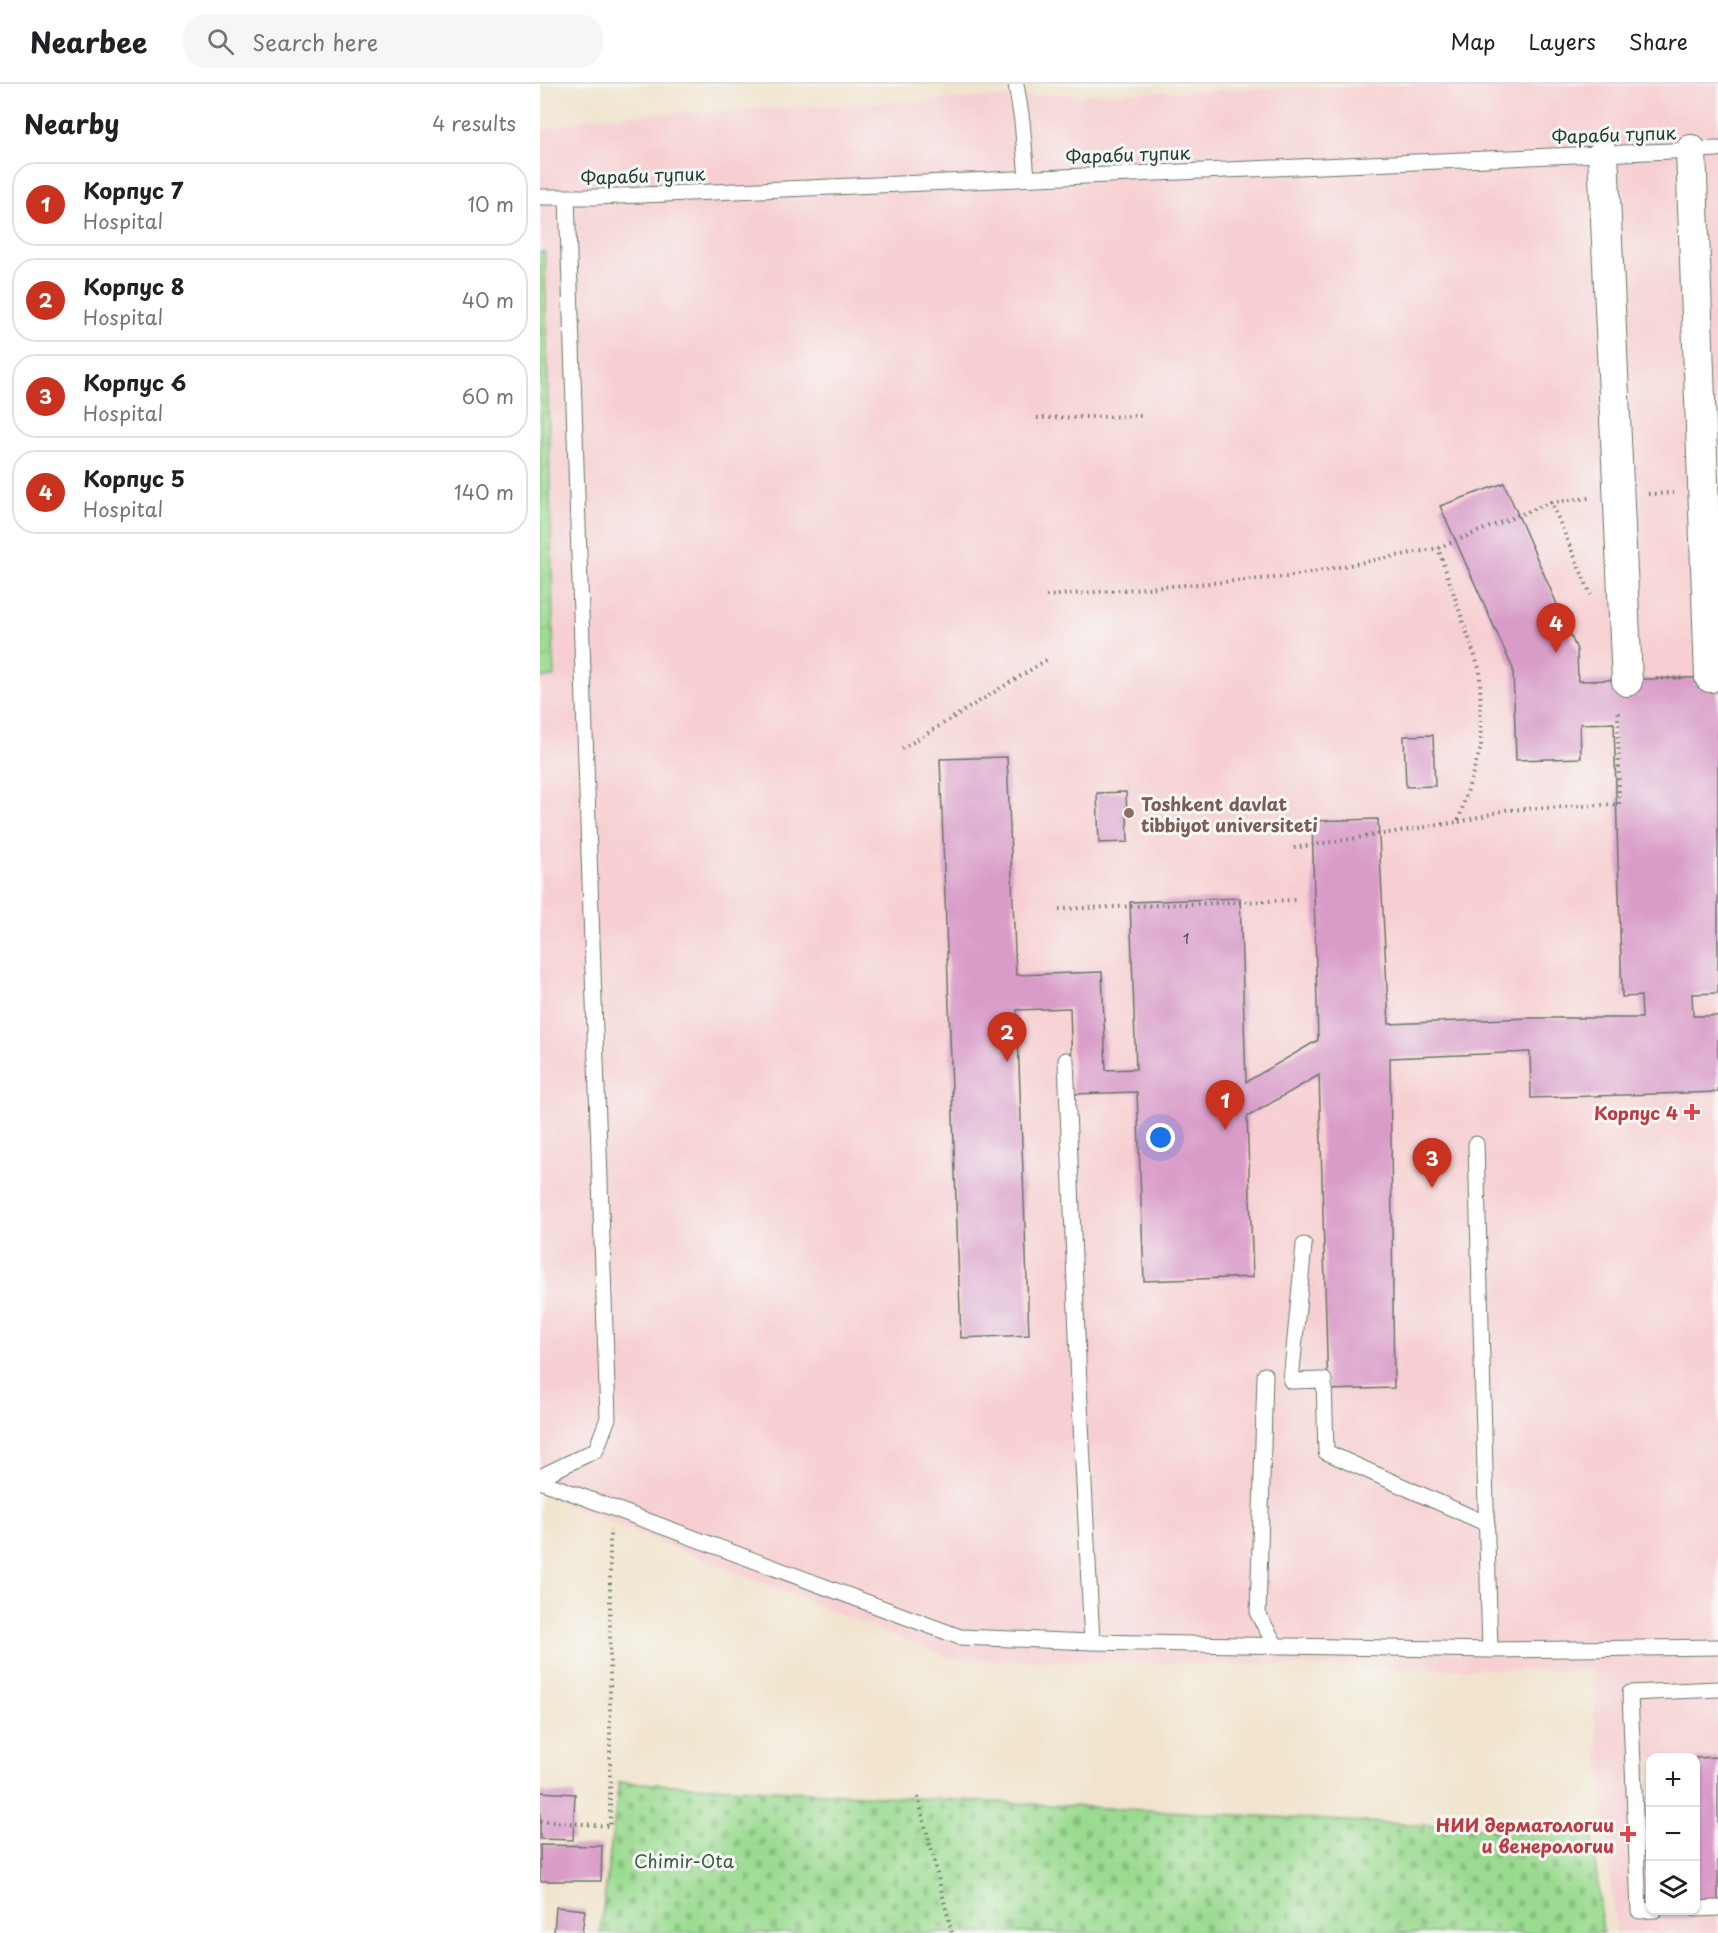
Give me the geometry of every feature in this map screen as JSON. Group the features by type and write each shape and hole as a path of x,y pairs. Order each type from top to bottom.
{"street":[{"path":"1705,150 1703,492 1710,677"},
{"path":"1603,154 1627,681"}],"lane":[{"path":"1016,84 1022,122 1026,178"},
{"name":"Фараби тупик","path":"540,197 1705,150"},
{"path":"540,1479 596,1450 608,1418 567,197"},
{"path":"1066,1060 1078,1372 1092,1642"},
{"path":"1476,1144 1490,1650"},
{"path":"1304,1245 1291,1381 1323,1380 1326,1452 1487,1524"},
{"path":"1265,1374 1258,1614 1276,1646"},
{"path":"540,1479 960,1637 1490,1650 1718,1647"},
{"path":"1646,1911 1639,1911 1630,1693 1718,1689"},
{"path":"1700,1909 1718,1908"}],"path":[{"path":"1037,418 1142,416"},
{"path":"1046,596 1286,577 1438,548 1551,502 1619,495 1703,492"},
{"path":"1551,502 1592,597"},
{"path":"1438,548 1480,671 1481,747 1458,822"},
{"path":"902,749 1048,659"},
{"path":"1294,848 1458,822 1506,810 1619,804 1618,705 1627,681 1710,677"},
{"path":"1059,909 1295,900"},
{"path":"540,1821 610,1826 610,1507"},
{"path":"918,1797 952,1933"}],"shaded area":[{"name":"Toshkent davlat tibbiyot universiteti","path":"1423,84 1718,84 1718,1933 1615,1933 1591,1671 952,1659 540,1494 540,132 591,117 1017,96"}],"green space":[{"path":"540,252 545,252 554,677 540,678"},
{"name":"Chimir-Ota","path":"619,1782 1592,1834 1603,1933 600,1933"}],"building":[{"path":"1504,483 1577,650 1578,681 1718,677 1718,993 1692,994 1693,1016 1718,1016 1718,1092 1531,1098 1530,1052 1390,1058 1394,1388 1328,1390 1319,1075 1247,1117 1253,1277 1144,1281 1137,1092 1073,1094 1070,1008 1017,1010 1029,1335 961,1338 940,759 1007,757 1016,975 1102,972 1106,1070 1136,1069 1130,902 1240,898 1246,1082 1318,1040 1312,821 1378,819 1389,1024 1529,1018 1642,1018 1641,996 1622,997 1614,723 1580,724 1581,758 1516,760 1513,669 1440,506"},
{"path":"1433,735 1435,786 1406,787 1404,736"},
{"path":"1126,792 1128,842 1099,843 1097,793"},
{"path":"1718,1757 1718,1901 1700,1902 1700,1758"},
{"path":"540,1792 575,1794 573,1840 540,1839"},
{"path":"540,1845 602,1846 601,1881 540,1881"},
{"path":"556,1907 585,1910 582,1933 554,1933"}],"place":[{"name":"Корпус 5","path":"1556,653"},
{"name":"Toshkent davlat tibbiyot universiteti","path":"1129,813"},
{"name":"Корпус 8","path":"1007,1062"},
{"name":"Корпус 4","path":"1692,1112"},
{"name":"Корпус 7","path":"1225,1130"},
{"name":"Корпус 6","path":"1432,1188"},
{"name":"НИИ дерматологии и венерологии","path":"1628,1834"}]}
